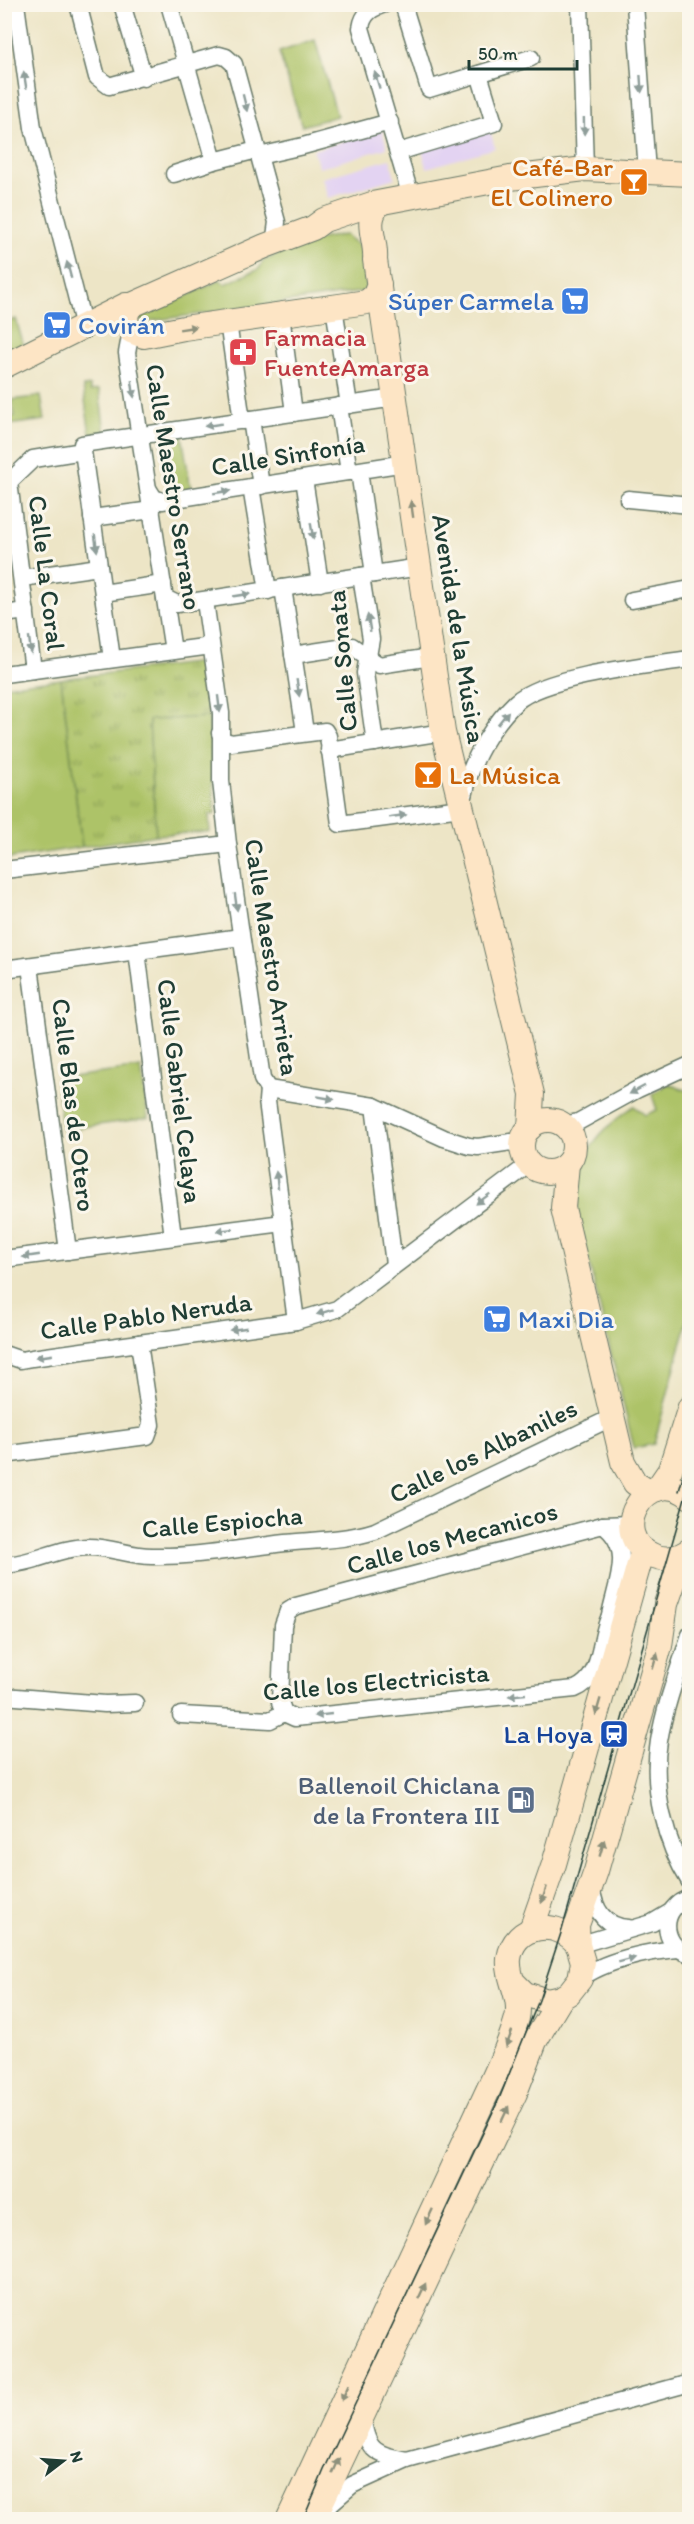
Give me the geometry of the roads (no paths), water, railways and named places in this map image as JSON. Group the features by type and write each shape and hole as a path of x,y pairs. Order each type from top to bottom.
{"street":[{"path":"22,4 16,5 33,128 91,324"},
{"path":"78,4 98,77 109,87 219,55 226,57 234,64 278,227 275,237 264,246"},
{"path":"122,4 144,78"},
{"path":"169,4 214,161"},
{"path":"403,4 429,89 531,58"},
{"path":"580,4 585,169"},
{"path":"635,4 647,172"},
{"path":"378,6 365,15 361,28 411,197"},
{"path":"398,152 494,123 479,74"},
{"path":"174,174 214,161 303,146 390,122"},
{"path":"130,321 264,246 312,228 324,220 372,204 510,178 585,169 690,174"},
{"name":"Avenida de la Música","path":"379,204 373,211 370,222 431,657 445,740 532,1094 537,1100 541,1113 539,1142 558,1202 563,1208"},
{"path":"312,228 350,228 366,240 375,260"},
{"path":"4,366 126,305 130,321 144,336 367,302 375,295 379,284"},
{"name":"Calle Sonata","path":"334,307 344,405 368,575 371,639 365,673 375,743"},
{"path":"281,315 294,413"},
{"name":"Calle Maestro Serrano","path":"130,321 127,353 173,651"},
{"path":"228,322 256,486 276,590 293,655 305,732"},
{"path":"7,483 33,459 82,447 140,436 395,398"},
{"path":"82,447 112,659"},
{"name":"Calle Sinfonía","path":"149,490 154,498 162,501 405,463"},
{"path":"304,479 320,583"},
{"name":"Calle La Coral","path":"7,483 12,560 22,578 33,670"},
{"path":"628,500 690,505"},
{"path":"92,518 152,510"},
{"path":"22,578 99,567"},
{"path":"103,593 164,591 177,604 420,567"},
{"path":"632,600 690,590"},
{"name":"Calle Maestro Arrieta","path":"205,601 220,713 221,781 228,844 262,1079 268,1089 267,1101 296,1321"},
{"path":"4,614 26,610"},
{"path":"4,674 211,646"},
{"path":"293,655 352,646 379,665 431,657"},
{"path":"219,733 224,740 231,743 325,731 340,824 461,808 470,775 480,754 500,721 517,701 540,689 583,676 690,659"},
{"path":"329,750 375,743 445,740 456,757 468,759 480,754"},
{"path":"4,870 228,844"},
{"path":"4,969 241,937"},
{"name":"Calle Gabriel Celaya","path":"137,951 173,1237"},
{"name":"Calle Blas de Otero","path":"30,966 68,1251"},
{"path":"268,1089 374,1106 444,1138 478,1148 511,1142 539,1142 638,1089 690,1065"},
{"path":"374,1106 394,1264"},
{"name":"Avenida de la Música","path":"539,1142 572,1136 574,1143 571,1158 567,1164 563,1208 623,1462 635,1483 653,1490"},
{"path":"539,1142 554,1171 567,1164"},
{"name":"Calle Pablo Neruda","path":"4,1354 21,1360 296,1321 337,1309 520,1171 539,1142"},
{"path":"4,1259 283,1223"},
{"path":"4,1455 147,1436 151,1428 139,1342"},
{"path":"632,1517 637,1503 653,1490 670,1470 690,1407"},
{"name":"Calle los Albaniles","path":"375,1531 613,1417"},
{"name":"Avenida de la Música","path":"623,1462 622,1472 632,1517 633,1536 643,1550"},
{"path":"653,1490 671,1488 690,1497"},
{"name":"Calle los Mecanicos","path":"284,1713 280,1701 281,1669 283,1625 288,1611 305,1603 632,1517"},
{"path":"603,1525 617,1538 622,1557 620,1575 609,1616"},
{"name":"Calle Espiocha","path":"4,1566 24,1564 68,1548 106,1548 130,1554 153,1556 229,1552 282,1543 362,1535 375,1531"},
{"path":"531,1930 550,1874 643,1550 663,1559 686,1553"},
{"path":"313,2520 515,2093 535,2041 561,1998 575,1987 580,1979 583,1962 578,1945 577,1925 591,1886 660,1646 666,1604 686,1553"},
{"path":"609,1616 629,1598"},
{"name":"Calle los Electricista","path":"181,1715 270,1720 284,1713 295,1718 575,1689 582,1686 594,1673 609,1616"},
{"path":"690,1635 659,1739 657,1755 658,1794 676,1861 690,1882"},
{"path":"4,1696 105,1704 135,1703"},
{"path":"676,1861 671,1910 666,1921 668,1937 686,1953"},
{"path":"591,1886 595,1906 603,1918 612,1924 633,1928"},
{"path":"578,1945 652,1923 690,1898"},
{"path":"288,2520 490,2086 517,2016 518,1999 509,1966 517,1941 539,1927 555,1928 568,1934 578,1945"},
{"path":"580,1979 602,1966 660,1951 686,1953"},
{"path":"514,1983 532,1998 547,2001 561,1998"},
{"path":"313,2520 352,2485 407,2460 690,2383"},
{"path":"362,2413 369,2444 374,2451 389,2458 407,2460"}],"tram line":[{"path":"679,1491 690,1451"},
{"path":"303,2520 324,2470 499,2099 539,2000 562,1930 690,1480"}],"place":[{"name":"Café-Bar El Colinero","path":"634,182"},
{"name":"Súper Carmela","path":"575,301"},
{"name":"Covirán","path":"57,325"},
{"name":"Farmacia FuenteAmarga","path":"243,352"},
{"name":"La Música","path":"428,775"},
{"name":"Maxi Dia","path":"497,1319"},
{"name":"La Hoya","path":"614,1734"},
{"name":"Ballenoil Chiclana de la Frontera III","path":"521,1800"}]}
